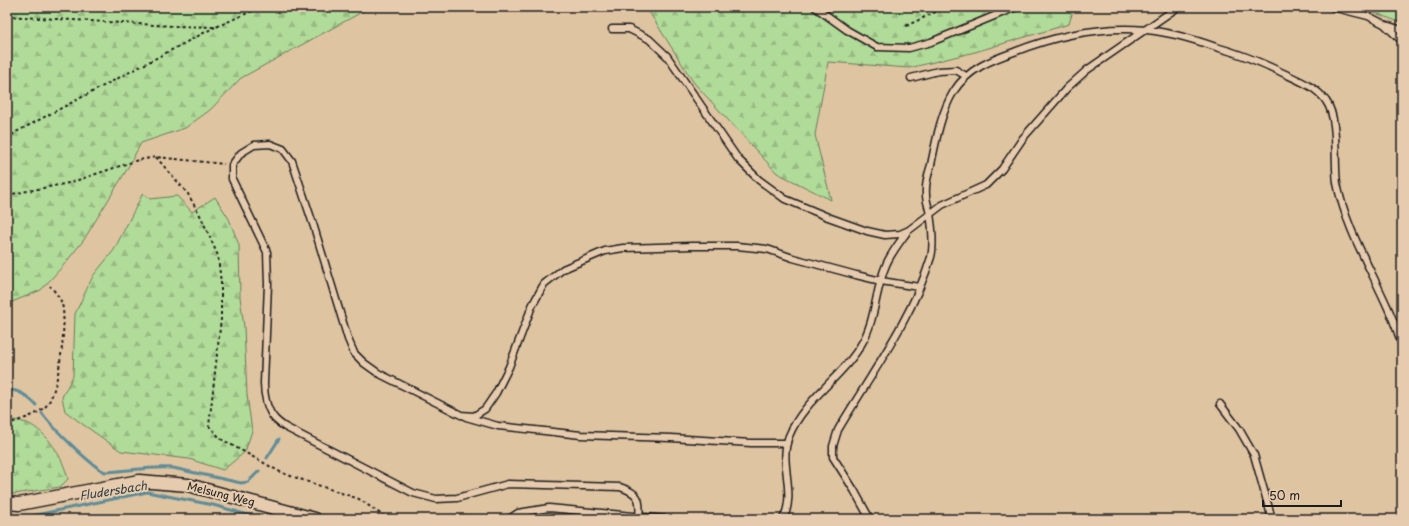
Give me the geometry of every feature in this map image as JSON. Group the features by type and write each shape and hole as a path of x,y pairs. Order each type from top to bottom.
{"street":[{"name":"Melsung Weg","path":"7,503 19,504 139,481 188,485 315,519"}],"lane":[{"path":"815,7 847,30 877,47 909,48 931,42 1016,7"},
{"path":"612,29 629,29 649,39 667,56 738,159 759,180 785,199 828,217 867,231 885,235 900,234 907,231 954,199 976,191 986,185 1002,169 1023,138 1067,88 1087,70 1147,30 1178,7"},
{"path":"1332,7 1368,16 1384,24 1402,30"},
{"path":"1384,24 1402,41"},
{"path":"870,519 833,457 833,446 838,430 910,308 932,253 930,214 926,196 928,175 945,110 954,92 966,76 988,62 1022,48 1057,38 1090,32 1120,29 1147,30 1182,36 1245,56 1307,85 1319,93 1328,103 1332,120 1337,182 1347,220 1397,327 1402,346"},
{"path":"911,78 938,71 956,70 966,76"},
{"path":"635,518 640,504 637,496 631,490 620,487 508,484 457,498 436,499 413,493 285,427 274,419 264,395 268,284 267,252 232,179 232,165 241,153 254,145 270,144 283,149 292,161 348,339 354,353 364,363 378,373 461,415 480,422 498,426 524,430 602,436 672,438 751,444 787,443"},
{"path":"224,164 232,165"},
{"path":"784,519 788,508 785,450 789,436 796,422 810,404 854,355 862,343 869,327 880,282 886,266 907,231"},
{"path":"461,415 474,416 485,409 496,393 509,366 532,306 544,284 563,269 605,251 623,248 692,246 737,246 759,248 767,249 793,258 880,282 919,287"},
{"path":"1220,404 1239,429 1254,455 1272,519"},
{"path":"509,519 518,513 549,508 635,518 665,519"}],"path":[{"path":"7,139 16,132 216,27 261,7"},
{"path":"906,26 946,7"},
{"path":"7,16 172,26 216,27"},
{"path":"156,157 188,194 201,217 218,256 221,283 221,319 209,426 221,439 282,473 359,499 388,519"},
{"path":"7,195 69,183 138,160 156,157 224,164"},
{"path":"7,424 35,414 46,406 50,400 57,378 62,349 62,304 50,286"}],"green space":[{"path":"7,7 371,7 241,78 210,110 185,128 141,143 126,171 83,241 62,267 41,290 12,302 7,302"},
{"path":"646,7 1074,7 1069,24 975,52 909,68 828,62 815,135 831,200 777,173 694,83"},
{"path":"1359,7 1402,7 1402,23"},
{"path":"143,193 150,199 177,196 192,212 215,197 229,219 239,245 240,297 244,327 247,395 252,431 245,452 223,470 189,459 121,451 65,411 62,397 73,376 75,314 93,276 114,250"},
{"path":"14,420 27,423 35,427 54,446 66,471 68,479 60,487 14,494 7,493 7,423"}],"waterway":[{"path":"7,390 19,392 36,405"},
{"path":"42,413 72,445 105,472 148,468 173,468 241,483 248,482 259,471"},
{"path":"267,458 279,439"},
{"name":"Fludersbach","path":"12,519 147,492 213,505 263,519"}]}
